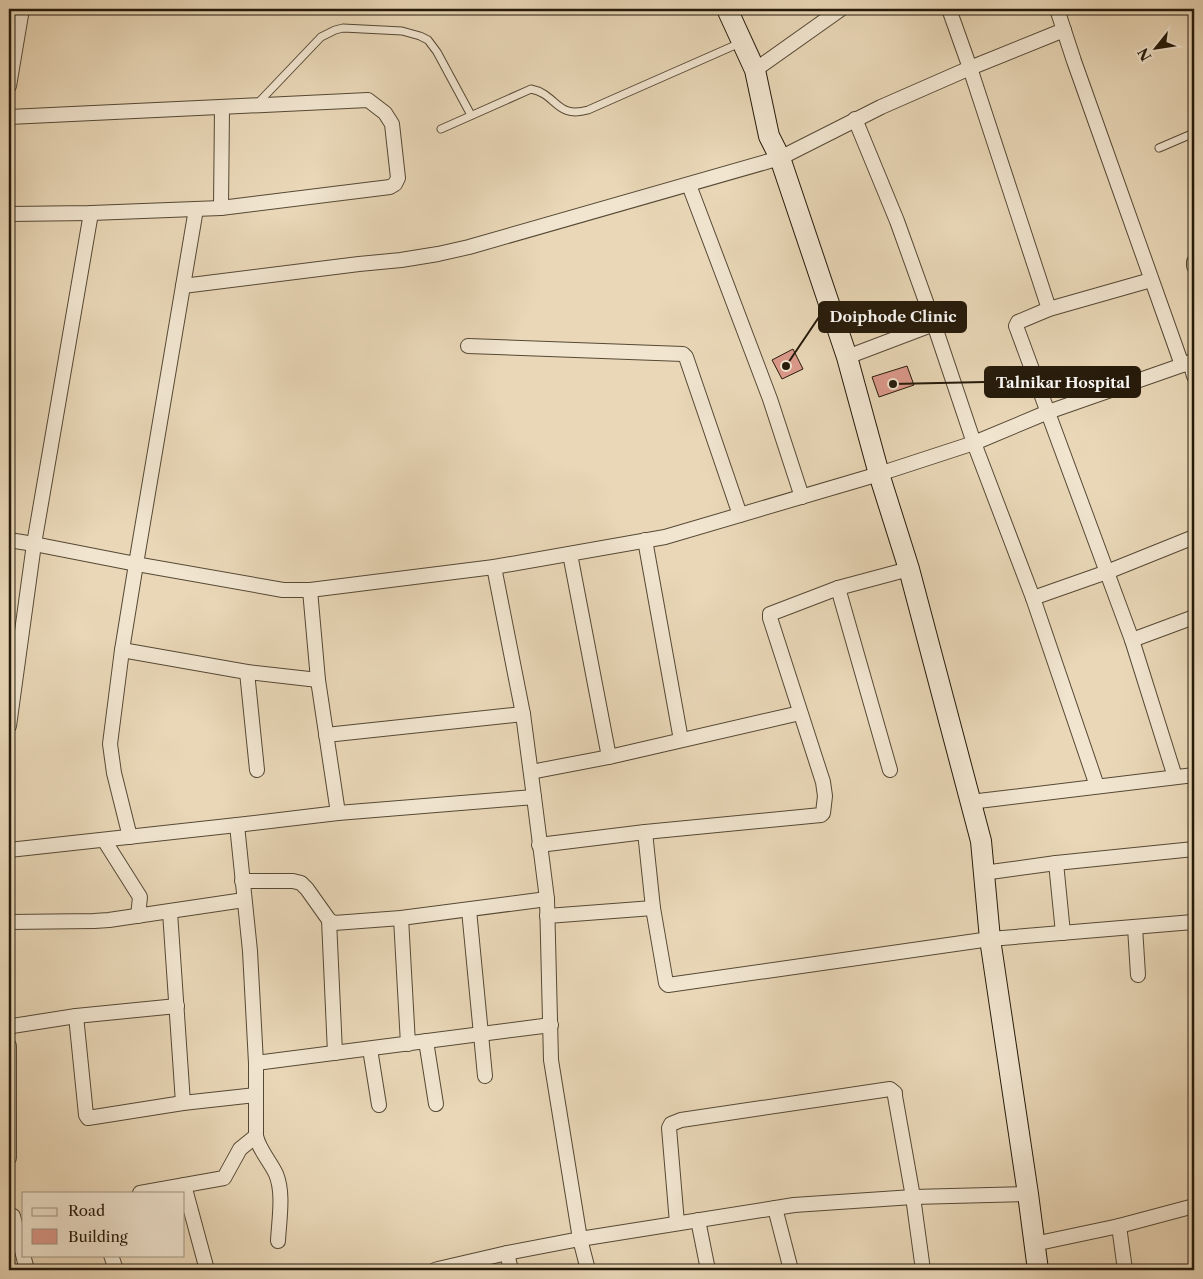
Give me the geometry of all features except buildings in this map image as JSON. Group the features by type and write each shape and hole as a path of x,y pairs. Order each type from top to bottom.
{"street":[{"path":"9,86 22,9"},
{"path":"727,9 756,70 768,136 780,158 847,357 878,474 910,569 981,841 990,939 1038,1270"},
{"path":"756,70 842,9"},
{"path":"949,9 1049,309"},
{"path":"1057,9 1151,280 1194,376"},
{"path":"183,286 438,254 689,185 780,158 881,107 1064,30"},
{"path":"9,117 368,100 385,113 392,124 398,178 396,184 390,187 221,208 9,214"},
{"path":"221,208 222,106"},
{"path":"855,119 894,213 974,443 1033,598 1097,786"},
{"path":"689,185 770,400 802,497"},
{"path":"130,837 110,752 110,744 122,650 196,209"},
{"path":"9,726 34,544 91,213"},
{"path":"1151,280 1049,309 1018,322 1016,326 1132,640 1176,777"},
{"path":"847,357 934,324"},
{"path":"468,346 684,355 740,515"},
{"path":"9,540 284,590 310,590 494,567 665,537 802,497 974,443 1048,412 1189,363"},
{"path":"1033,598 1106,572 1194,537"},
{"path":"645,540 681,740"},
{"path":"570,554 609,757"},
{"path":"494,567 523,714 531,772 547,899 551,1060 580,1238 588,1270"},
{"path":"539,845 822,814 825,796 823,782 769,615 772,612 838,588 910,569"},
{"path":"838,588 890,770"},
{"path":"310,590 318,680 338,813"},
{"path":"1132,640 1194,617"},
{"path":"122,650 247,672 318,680"},
{"path":"247,672 257,770"},
{"path":"531,772 609,757 800,713"},
{"path":"326,735 523,714"},
{"path":"970,802 1194,775"},
{"path":"9,850 338,813 534,797"},
{"path":"237,825 250,950 256,1063 256,1136 260,1147 275,1172 280,1187 278,1241"},
{"path":"645,832 653,908 666,983 668,985 990,939 1193,922"},
{"path":"104,840 140,897 138,916"},
{"path":"983,873 1056,863 1194,849"},
{"path":"1056,863 1063,933"},
{"path":"242,881 293,881 301,883 329,920 336,923 401,918 547,899"},
{"path":"9,922 94,921 170,912 244,900"},
{"path":"547,916 653,908"},
{"path":"469,910 485,1076"},
{"path":"170,912 183,1103"},
{"path":"401,918 408,1044"},
{"path":"329,920 335,1053"},
{"path":"1135,927 1138,975"},
{"path":"9,1029 12,1026 76,1016 177,1006"},
{"path":"76,1016 87,1117 256,1095"},
{"path":"256,1063 551,1025"},
{"path":"426,1042 436,1104"},
{"path":"9,1046 9,1158"},
{"path":"370,1048 379,1105"},
{"path":"678,1223 669,1128 673,1123 681,1120 887,1089 893,1091 896,1096 923,1270"},
{"path":"146,1192 224,1178 240,1149 256,1136"},
{"path":"184,1185 207,1270"},
{"path":"435,1270 580,1238 794,1205 913,1197 1028,1194"},
{"path":"1034,1244 1119,1226 1194,1206"},
{"path":"775,1208 791,1270"},
{"path":"15,1216 22,1245"},
{"path":"698,1220 708,1270"},
{"path":"1119,1226 1124,1270"},
{"path":"507,1253 511,1270"},
{"path":"25,1256 28,1270"},
{"path":"111,1256 116,1270"}],"lane":[{"path":"256,105 321,37 343,28 402,31 428,40 438,52 471,115"},
{"path":"441,129 531,89 544,94 561,109 579,113 743,42"},
{"path":"1159,148 1194,133"}],"place":[{"name":"Doiphode Clinic","path":"786,366"},
{"name":"Talnikar Hospital","path":"893,384"}]}
